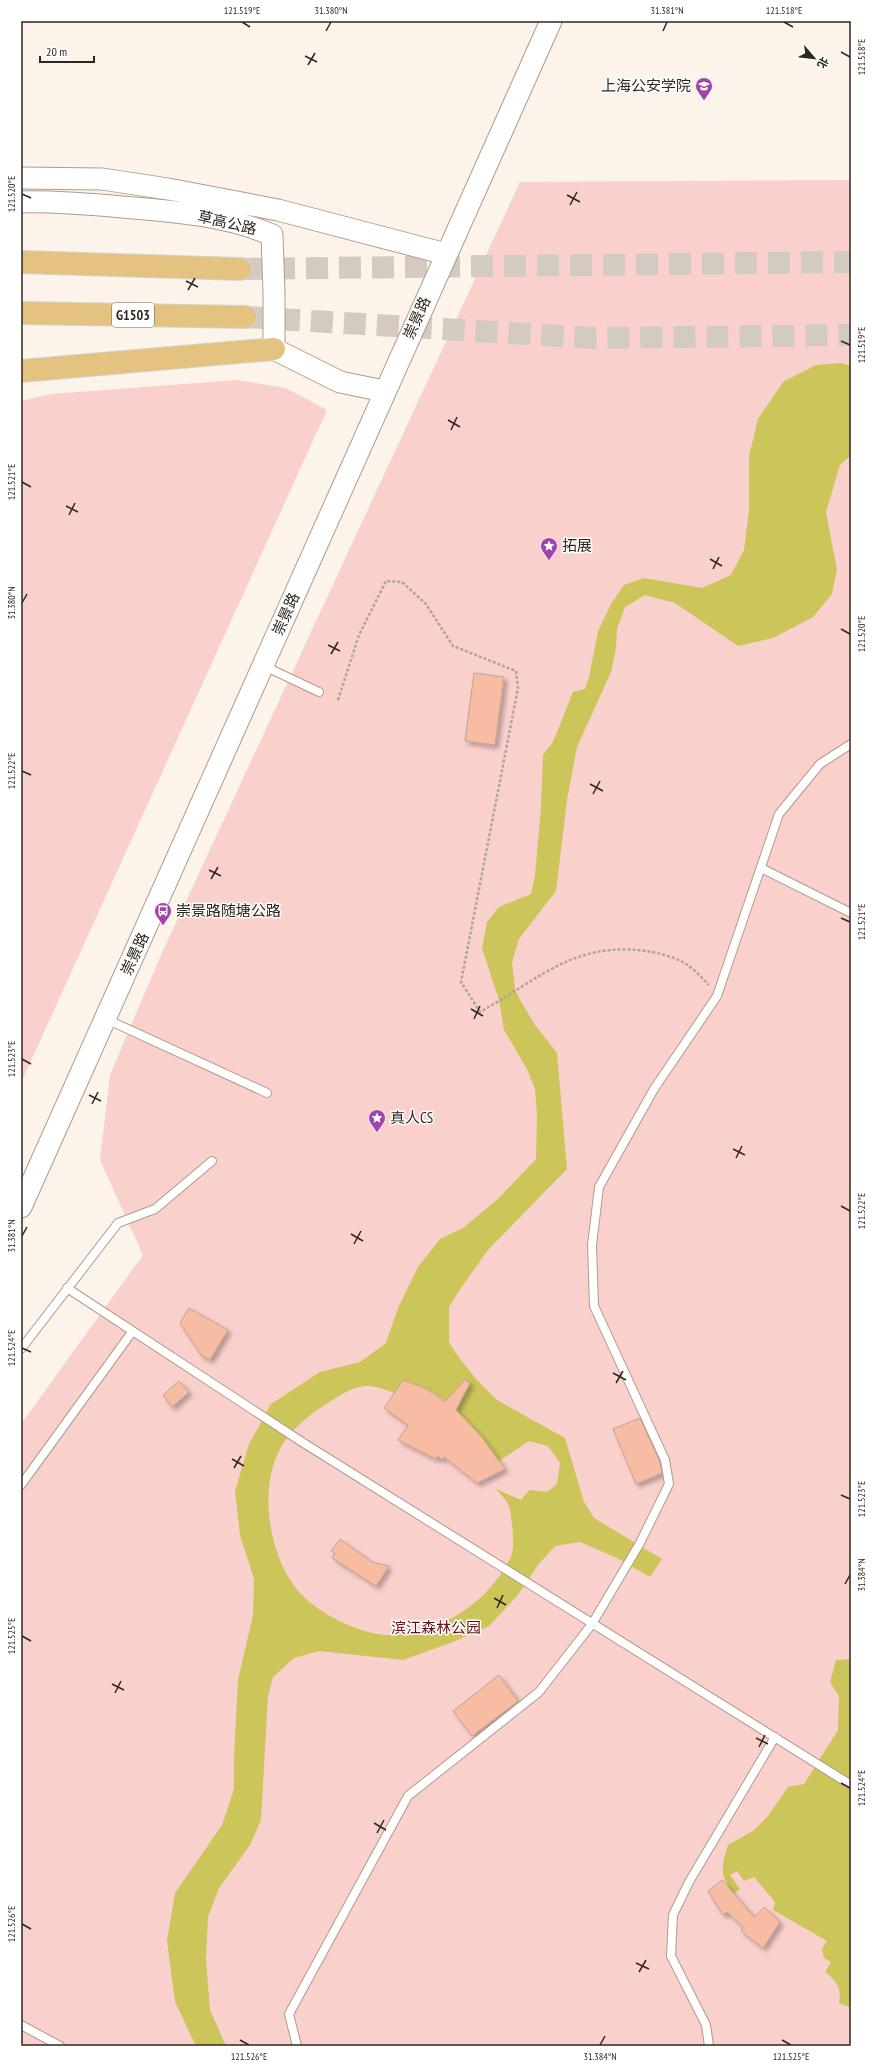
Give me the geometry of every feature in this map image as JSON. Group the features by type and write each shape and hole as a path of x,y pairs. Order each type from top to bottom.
{"highway":[{"path":"21,262 240,269"},
{"name":"G1503","path":"21,313 245,317"},
{"path":"21,371 274,349"}],"street":[{"name":"崇景路","path":"21,1207 384,391 551,21"},
{"name":"草高公路","path":"21,178 102,179 168,189 278,210 446,254"},
{"name":"草高公路","path":"21,202 52,202 162,210 203,216 257,228 272,235 274,349"},
{"path":"272,235 278,210"},
{"path":"274,349 340,382 384,391"}],"lane":[{"path":"263,665 319,692"},
{"path":"297,2046 289,2014 408,1796 539,1692 592,1624 640,1543 669,1484 665,1460 594,1306 592,1245 599,1187 654,1089 718,993 779,814 820,764 851,744"},
{"path":"761,868 851,914"},
{"path":"104,1018 267,1093"},
{"path":"21,1349 118,1223 155,1209 212,1161"},
{"path":"67,1288 302,1442 851,1785"},
{"path":"21,1485 132,1332"},
{"path":"709,2046 706,2025 671,1956 673,1915 689,1882 775,1737"},
{"path":"21,2025 60,2046"}],"path":[{"path":"338,700 359,635 386,581 402,582 426,604 453,646 516,671 518,688 461,982 480,1012 539,975 578,956 623,948 660,953 686,964 718,993"}],"green space":[{"name":"滨江森林公园","path":"851,180 851,2046 21,2046 21,1424 143,1255 100,1160 110,1075 161,955 520,182"},
{"path":"237,380 286,388 327,410 21,1083 21,401 51,394"}],"shaded area":[{"path":"841,363 851,366 851,455 840,465 826,512 837,570 832,594 813,617 773,638 738,646 675,603 645,595 625,607 617,629 616,648 611,672 577,747 567,800 556,891 519,939 512,962 515,989 520,1000 535,1025 557,1053 567,1169 488,1250 449,1307 449,1342 457,1355 476,1379 497,1400 565,1438 584,1502 594,1518 662,1559 650,1577 617,1558 580,1542 555,1546 538,1565 517,1596 489,1626 453,1642 403,1660 319,1651 294,1658 273,1677 268,1696 261,1820 250,1845 219,1888 208,1917 206,1959 210,2010 226,2046 196,2046 175,2002 167,1941 175,1893 222,1825 234,1789 234,1756 238,1680 253,1615 254,1579 240,1535 235,1491 249,1444 271,1404 320,1372 360,1362 386,1343 398,1308 418,1267 440,1239 463,1228 498,1199 536,1159 537,1114 535,1089 527,1069 504,1030 499,1000 482,948 487,922 499,907 531,894 535,875 541,808 543,755 553,742 573,692 585,689 589,677 598,631 611,604 624,585 644,578 702,588 731,575 744,550 749,511 749,456 758,419 783,382 816,365","holes":["403,1380 418,1385 446,1401 458,1412 480,1435 499,1461 529,1441 548,1446 560,1463 557,1484 547,1492 529,1490 521,1500 496,1489 506,1500 510,1509 513,1550 504,1569 483,1595 471,1606 442,1623 427,1629 410,1633 383,1635 358,1629 333,1618 312,1604 292,1583 275,1547 271,1527 269,1486 273,1466 284,1442 302,1422 324,1405 348,1391 361,1386 375,1387 394,1393"]},
{"path":"851,1659 851,2008 839,2003 839,1989 835,1981 825,1972 831,1962 824,1958 822,1949 827,1941 773,1910 775,1902 754,1877 744,1881 737,1871 730,1875 740,1889 734,1894 724,1876 723,1865 728,1845 753,1831 768,1816 788,1787 804,1784 838,1730 839,1696 830,1682 836,1660"}],"building":[{"path":"474,673 504,677 495,745 465,741"},
{"path":"189,1308 228,1330 210,1360 201,1355 180,1323"},
{"path":"465,1379 470,1383 456,1410 481,1436 505,1469 477,1483 444,1457 442,1460 438,1456 436,1459 398,1440 408,1425 384,1408 403,1380 425,1388 445,1402"},
{"path":"179,1381 189,1392 172,1407 163,1395"},
{"path":"640,1418 660,1462 662,1473 636,1484 613,1429"},
{"path":"340,1539 372,1562 389,1566 376,1586 332,1558 335,1553 331,1551"},
{"path":"499,1675 518,1701 472,1736 453,1711"},
{"path":"722,1880 754,1917 764,1907 780,1922 763,1948 741,1931 743,1927 727,1912 723,1915 708,1891"}],"tunnel":[{"path":"240,269 851,262"},
{"path":"245,317 593,338 851,335"}],"place":[{"name":"上海公安学院","path":"704,101"},
{"name":"拓展","path":"549,561"},
{"name":"崇景路随塘公路","path":"163,926"},
{"name":"真人CS","path":"377,1133"}]}
